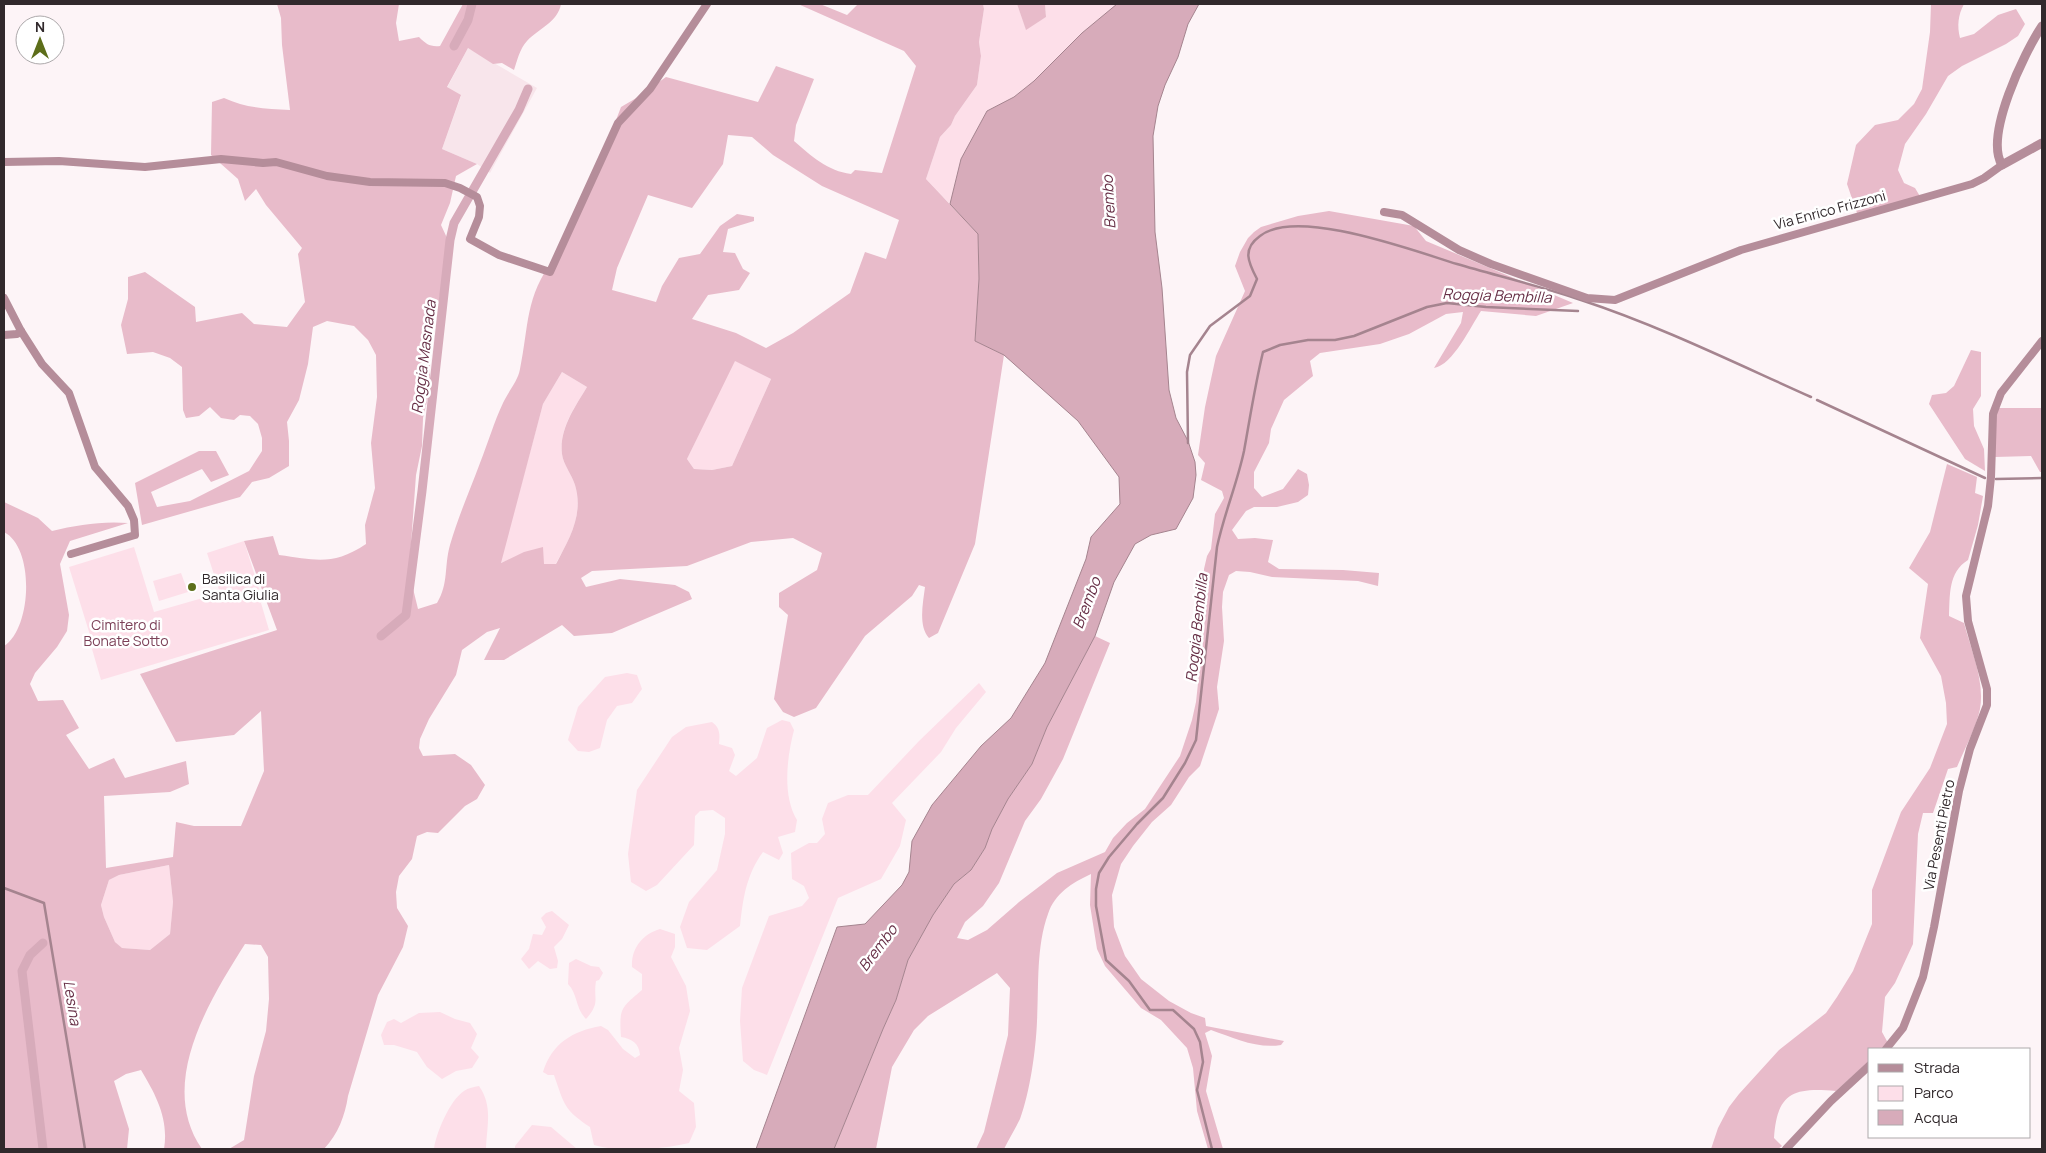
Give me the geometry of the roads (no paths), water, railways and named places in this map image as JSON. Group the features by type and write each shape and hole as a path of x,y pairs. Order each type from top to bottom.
{"street":[{"path":"4,162 59,161 146,167 221,159 263,163 276,162 327,176 361,181 445,183 477,197 480,206 479,216 470,239 499,255 550,272 618,124 650,89 707,4"},
{"path":"2002,165 1997,154 1997,145 2004,111 2023,59 2042,26"},
{"name":"Via Enrico Frizzoni","path":"1384,212 1402,215 1459,250 1513,272 1587,298 1615,300 1741,250 1972,184 2042,143"},
{"path":"4,298 21,331 42,364 69,393 95,467 128,506 134,520 134,535 71,554"},
{"path":"4,335 17,334 21,331"},
{"name":"Via Pesenti Pietro","path":"1887,1048 1902,1028 1923,977 1959,791 1970,749 1987,705 1986,683 1968,621 1967,588 1981,539 1989,494 1993,410 2004,390 2042,341"},
{"path":"1786,1149 1868,1067"}],"water":[{"name":"Brembo","path":"1117,4 1199,4 1188,24 1178,57 1165,85 1158,106 1153,136 1155,232 1162,288 1169,390 1176,418 1188,441 1195,462 1196,475 1193,498 1176,529 1151,535 1135,544 1114,582 1095,636 1047,727 1032,764 1008,799 992,829 985,848 971,870 954,884 933,915 908,960 896,1000 834,1149 756,1149 837,927 865,924 902,885 909,872 912,841 932,805 981,746 1011,718 1045,663 1086,559 1091,537 1120,504 1119,477 1078,421 1004,355 975,341 979,279 978,234 950,204 961,159 987,111 1014,97 1034,81 1082,33"}],"waterway":[{"name":"Roggia Masnada","path":"454,46 468,20 472,4"},
{"name":"Roggia Masnada","path":"381,636 406,615 450,240 454,223 519,110 528,89"},
{"path":"1188,443 1187,372 1190,355 1210,326 1250,296 1257,279 1248,256 1254,241 1277,228 1300,226 1356,234 1581,300 1668,333 1811,397"},
{"name":"Roggia Bembilla","path":"1212,1149 1197,1090 1203,1062 1200,1042 1194,1029 1173,1010 1150,1010 1129,981 1106,960 1096,906 1096,889 1099,873 1109,857 1137,824 1163,798 1185,763 1196,740 1217,547 1244,451 1263,352 1280,345 1308,340 1335,340 1354,336 1427,307 1447,303 1486,307 1578,311"},
{"path":"1817,400 1985,478"},
{"path":"1996,479 2042,478"},
{"name":"Lesina","path":"4,888 44,903 85,1149"},
{"name":"Roggia Masnada","path":"43,943 30,955 22,971 43,1149"}],"place":[{"name":"Basilica di Santa Giulia","path":"192,587"}],"park label":[{"name":"Cimitero di Bonate Sotto","path":"126,634"}]}
